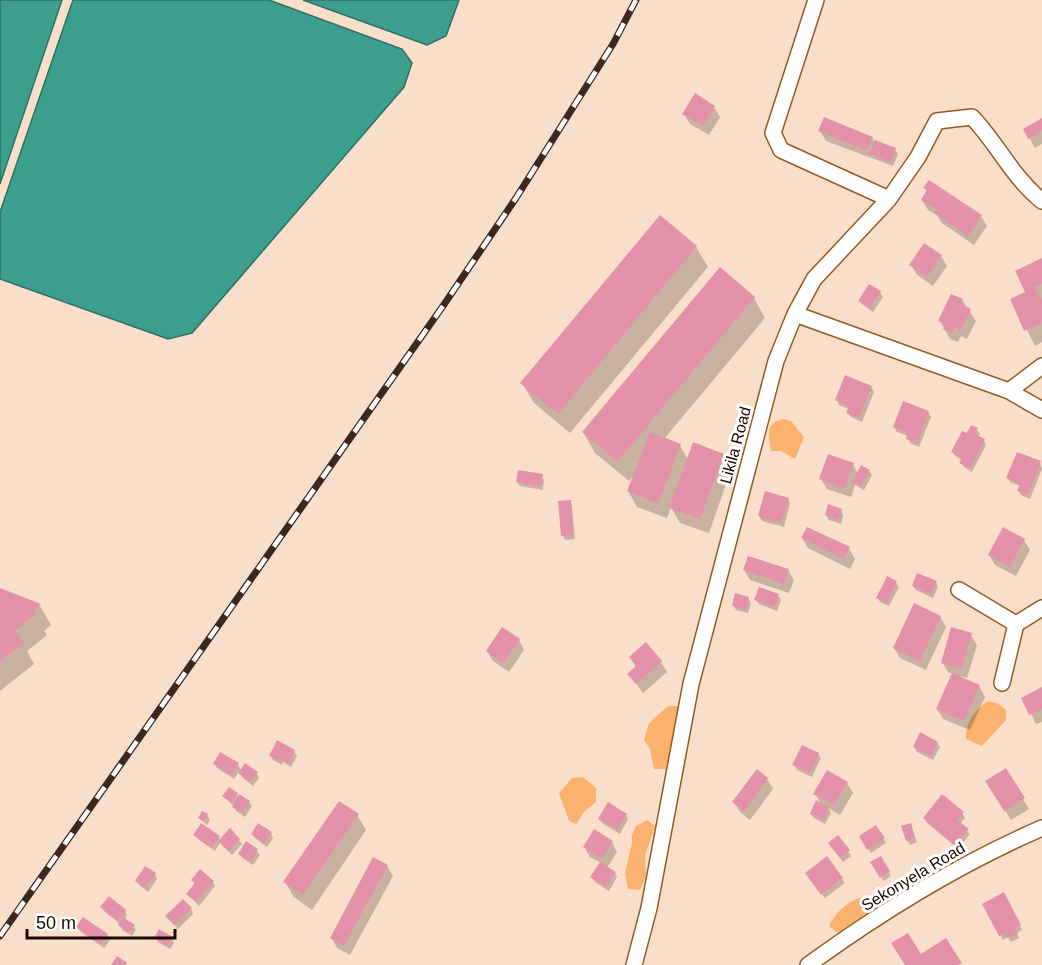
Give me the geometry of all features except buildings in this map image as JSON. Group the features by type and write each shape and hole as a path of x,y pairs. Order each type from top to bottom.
{"street":[{"path":"816,0 773,133 781,150 889,198"},
{"name":"Likila Road","path":"634,965 649,908 691,684 776,361 795,314 814,279 889,198 918,158 937,121 972,117 986,132 1027,188 1042,201"},
{"path":"795,314 1009,391 1042,410"},
{"path":"1009,391 1042,366"},
{"path":"959,590 1016,624"},
{"path":"1002,683 1016,624 1042,608"},
{"name":"Sekonyela Road","path":"808,965 860,928 927,887 999,847 1042,828"}],"shaded area":[{"path":"783,419 791,421 804,437 795,459 781,451 771,451 769,431 773,424"},
{"path":"988,701 997,703 1006,710 1006,720 982,746 966,739 966,733 972,717"},
{"path":"668,706 681,706 669,769 654,769 650,749 644,740 649,723"},
{"path":"583,777 596,788 596,802 585,811 576,824 569,821 559,793 572,778"},
{"path":"647,820 655,826 645,856 646,876 640,890 628,889 625,873 632,835 636,826"},
{"path":"867,896 874,910 863,923 838,933 829,926 844,906"}],"water":[{"path":"0,0 62,0 0,184"},
{"path":"73,0 269,0 402,49 412,63 404,87 192,333 168,339 0,279 0,212"},
{"path":"303,0 459,0 446,36 427,45"}],"railway":[{"path":"0,936 443,306 516,198 613,44 636,0"}]}
